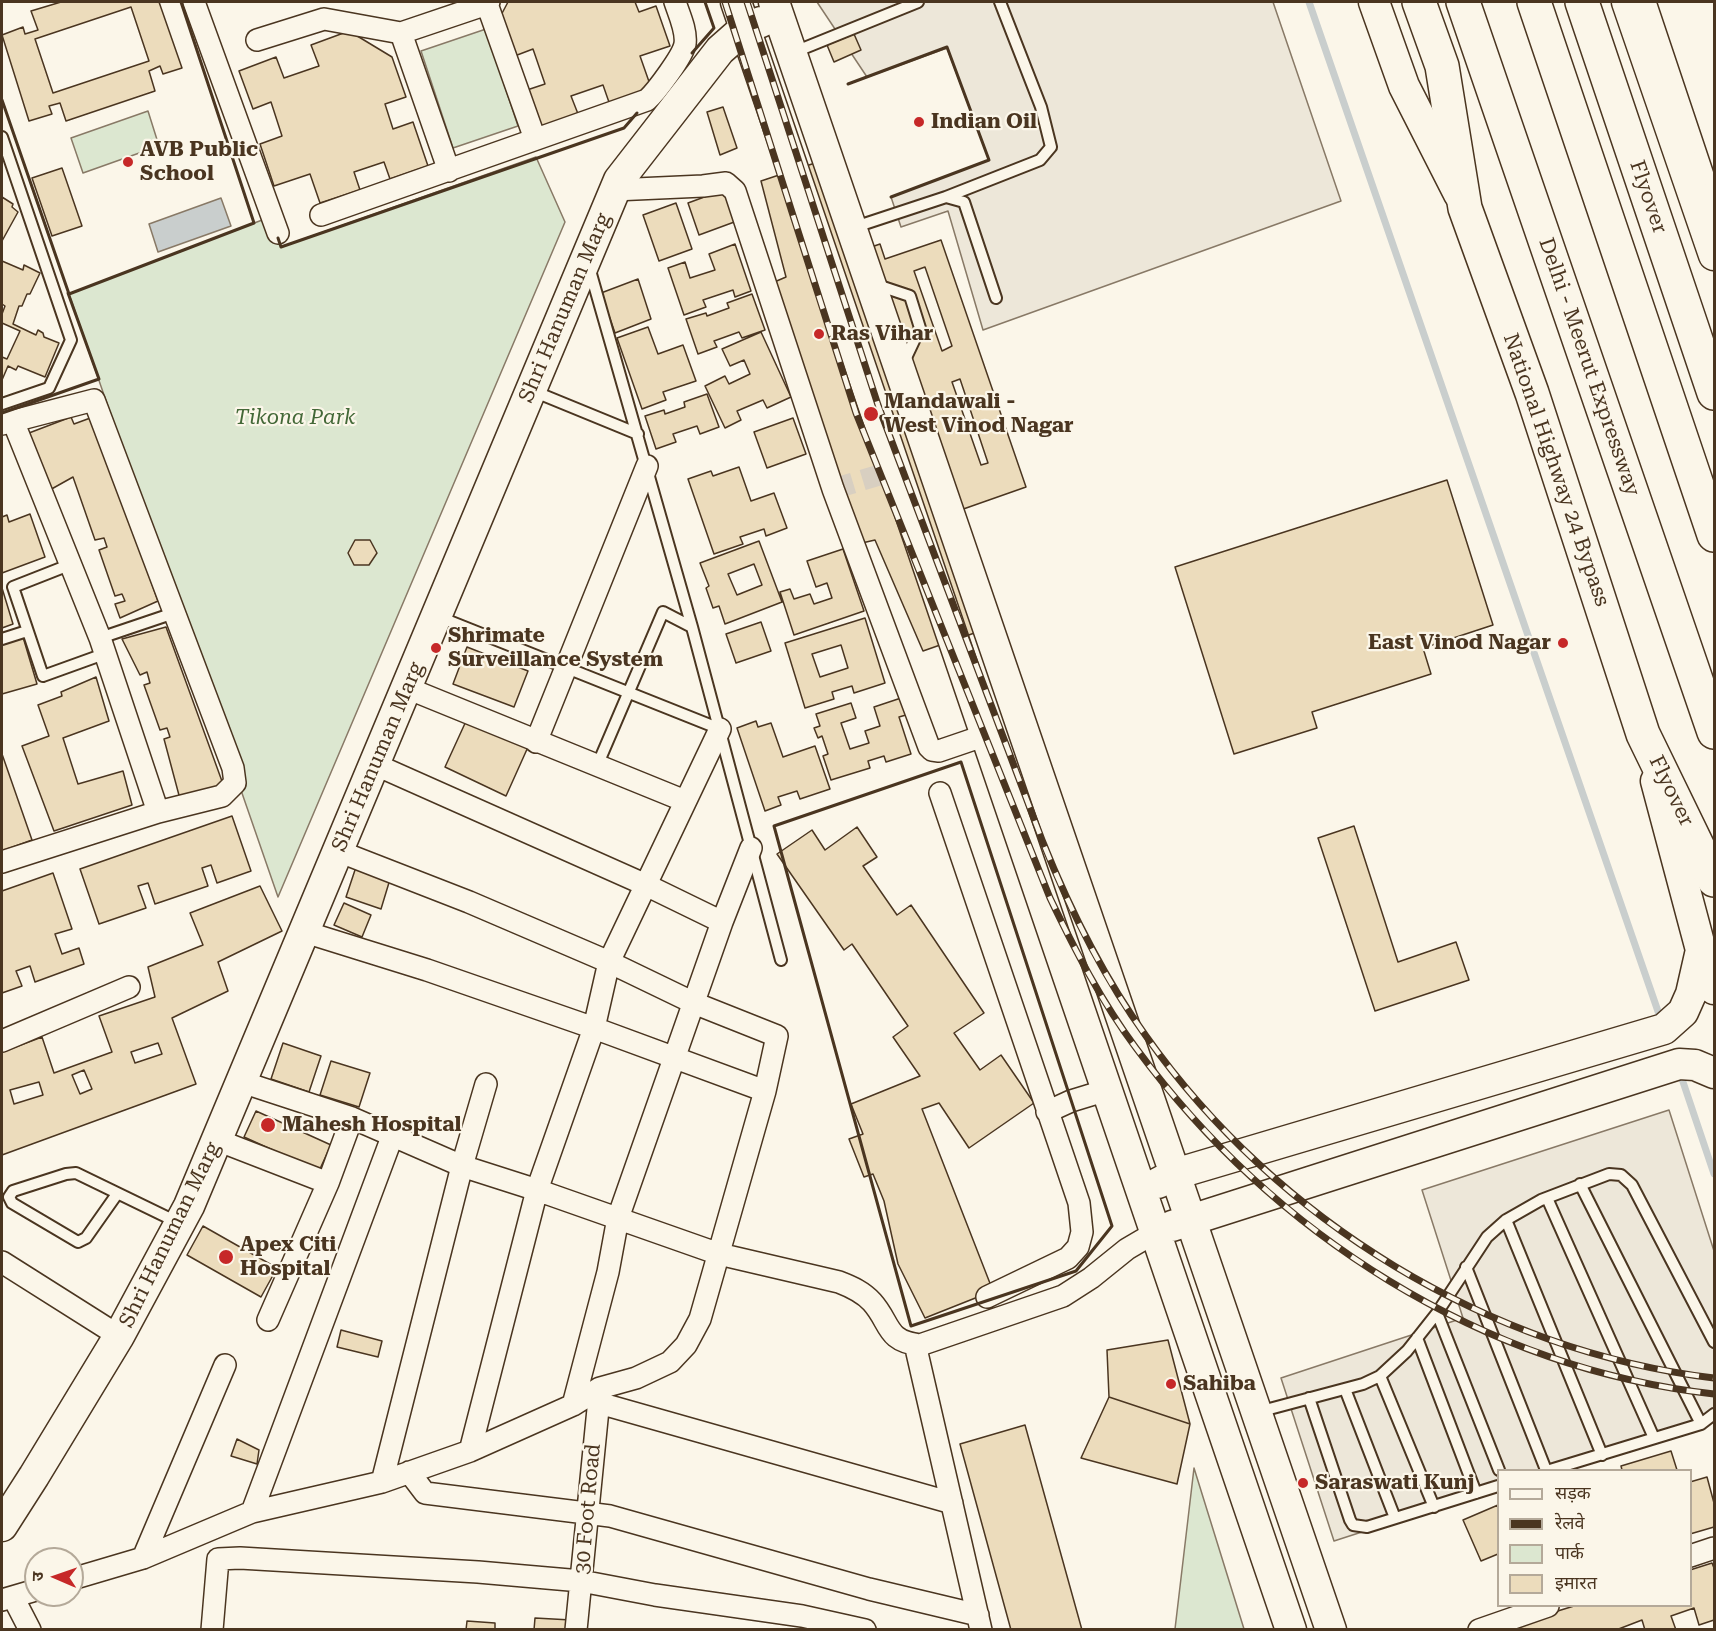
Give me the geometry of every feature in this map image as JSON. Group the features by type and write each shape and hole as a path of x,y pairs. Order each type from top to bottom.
{"highway":[{"path":"1419,2 1442,66 1465,208"},
{"name":"Delhi - Meerut Expressway","path":"1463,2 1714,732"},
{"path":"1534,2 1714,535"},
{"name":"Flyover","path":"1582,2 1714,393"},
{"name":"National Highway 24 Bypass","path":"1465,208 1532,393 1644,734"},
{"name":"Flyover","path":"1644,734 1714,880"}],"street":[{"path":"194,2 278,233"},
{"path":"321,215 647,100 656,92 685,46 685,35 675,2"},
{"path":"1374,2 1404,86 1465,208"},
{"path":"1627,2 1714,255"},
{"path":"1645,2 1714,208"},
{"path":"257,40 324,19 401,33 488,3 535,139"},
{"path":"776,8 1331,1629"},
{"name":"Shri Hanuman Marg","path":"2,1526 119,1336 180,1223 242,1082 619,180 720,50 741,15 776,8"},
{"path":"741,15 1291,1629"},
{"path":"401,33 449,171"},
{"path":"614,190 726,183 735,191 830,478 929,747 939,751 986,735"},
{"path":"859,361 896,359"},
{"path":"2,862 158,812 222,796 235,783 233,768 94,400 5,416 102,646 158,812"},
{"path":"536,742 647,466"},
{"path":"407,688 685,801"},
{"path":"470,1451 537,1190 594,1028 609,962 720,729"},
{"path":"1644,734 1701,950 1714,989"},
{"path":"374,764 646,885 722,922"},
{"path":"940,793 1079,1203 1083,1232 1078,1247 1068,1258 987,1297"},
{"path":"573,1405 608,1272 618,1218 722,922 751,848"},
{"path":"84,1575 143,1558 252,1512 382,1482 470,1451 573,1405 599,1396 670,1362 686,1346 700,1319 765,1092 777,1036 694,1003 609,962 469,902 338,851"},
{"path":"305,932 427,970 594,1028 765,1092"},
{"path":"1142,1192 1175,1174 1664,1029 1683,1012 1691,994 1701,950"},
{"path":"2,1041 129,987"},
{"path":"242,1082 352,1118 462,1166 719,1254 840,1282 858,1290 873,1303 889,1330 904,1343 920,1345 1063,1296 1091,1278 1126,1249 1156,1232 1190,1220 1679,1064 1695,1065 1714,1073"},
{"path":"382,1482 462,1166 486,1084"},
{"path":"1047,1112 1071,1101 1107,1090"},
{"path":"268,1320 328,1183 352,1118"},
{"path":"252,1512 392,1137"},
{"path":"217,1140 328,1183"},
{"path":"2,1262 119,1336"},
{"path":"409,1472 425,1493 610,1516 980,1622 915,1344"},
{"path":"143,1558 225,1365"},
{"path":"599,1396 952,1503"},
{"name":"30 Foot Road","path":"576,1629 599,1396"},
{"path":"211,1530 218,1559 212,1629"},
{"path":"1692,1555 1714,1548"},
{"path":"218,1559 240,1558 466,1571 582,1581 656,1595 802,1616 865,1629"},
{"path":"24,1594 7,1599 30,1629"},
{"path":"1479,1629 1542,1607"}],"lane":[{"path":"792,54 918,2"},
{"path":"852,228 946,196 1040,160 1051,147 1041,107 1000,2"},
{"path":"2,137 71,340 49,388 5,416"},
{"path":"946,196 964,202 996,298"},
{"path":"586,258 692,627 781,960"},
{"path":"531,390 638,434"},
{"path":"69,565 13,587 43,676 174,613"},
{"path":"597,766 663,612 692,627"},
{"path":"436,617 720,729"},
{"path":"2,639 27,631"},
{"path":"117,1194 86,1238 78,1242 12,1203 9,1197 14,1191 70,1173 80,1175 180,1223"},
{"path":"1257,1412 1363,1384 1380,1376 1392,1366 1437,1313 1486,1237 1499,1224 1547,1198 1609,1174 1621,1175 1632,1185 1714,1342"},
{"path":"1580,1184 1701,1424"},
{"path":"1547,1198 1654,1438"},
{"path":"1506,1220 1602,1455"},
{"path":"1466,1267 1548,1469"},
{"path":"1437,1313 1498,1469"},
{"path":"1417,1338 1476,1493"},
{"path":"1380,1376 1434,1507"},
{"path":"1345,1389 1395,1518"},
{"path":"1309,1398 1353,1525 1367,1527 1497,1486"},
{"path":"1552,1469 1701,1424 1714,1414"}],"green space":[{"path":"486,29 518,126 453,148 421,51"},
{"path":"148,111 159,146 83,173 71,138"},
{"name":"Tikona Park","path":"536,157 565,222 278,897 69,294 270,217 281,247"},
{"path":"1194,1468 1244,1629 1175,1629"}],"shaded area":[{"path":"817,2 1273,2 1341,201 983,330 948,211 901,227 891,197 989,160 947,48 867,77"},
{"path":"221,198 231,226 158,252 149,224"},
{"path":"1669,1110 1714,1251 1714,1417 1554,1469 1497,1469 1497,1488 1334,1541 1281,1378 1463,1318 1422,1190"}],"building":[{"path":"61,2 159,2 182,68 163,74 160,66 149,71 155,91 66,121 60,103 49,106 52,114 29,121 2,35 23,27 25,34 38,30 31,11","holes":["131,7 149,61 53,93 35,39"]},
{"path":"508,2 635,2 639,12 656,6 670,46 640,56 653,93 611,108 603,85 571,96 580,119 540,134 524,91 545,84 533,49 512,57 499,19"},
{"path":"349,31 392,57 406,97 385,104 393,129 413,122 428,166 390,179 384,162 354,172 360,190 320,203 310,174 274,186 260,144 282,136 271,102 253,109 239,71 276,57 284,78 319,66 311,45"},
{"path":"854,34 861,50 834,62 827,45"},
{"path":"723,107 737,148 720,155 707,112"},
{"path":"821,161 860,251 880,244 885,259 941,240 1026,487 952,513 983,630 923,651 875,540 862,543 772,283 786,277 761,181","holes":["925,267 952,346 942,351 914,271","960,379 988,463 981,465 952,382"]},
{"path":"62,168 82,226 52,236 32,178"},
{"path":"726,189 737,221 699,235 688,203"},
{"path":"2,197 13,204 12,207 18,212 2,241"},
{"path":"676,203 692,249 659,261 643,215"},
{"path":"735,244 751,291 735,297 733,290 703,300 706,307 684,315 668,268 685,262 690,278 715,270 709,254"},
{"path":"2,261 23,270 24,265 40,273 30,294 27,294 22,306 19,306 13,324 36,335 38,330 43,333 44,337 59,343 45,377 18,366 16,370 8,366 2,380 2,357 7,359 20,331 2,323 5,306 2,304"},
{"path":"638,279 651,319 615,333 601,293"},
{"path":"752,294 765,330 742,338 739,332 714,341 717,347 698,354 686,319 706,313 707,316 729,308 727,303"},
{"path":"648,327 658,354 683,345 696,381 663,392 666,400 642,409 617,338"},
{"path":"761,332 791,397 767,408 763,400 737,411 741,420 725,428 705,386 725,376 729,384 750,374 744,360 730,366 722,349"},
{"path":"707,394 719,427 700,434 697,426 673,434 676,442 656,449 645,416 664,410 665,414 685,407 684,402"},
{"path":"71,417 74,424 93,417 158,601 120,618 115,604 125,601 122,594 115,596 99,550 107,547 104,538 95,540 73,477 48,491 29,433"},
{"path":"793,418 806,454 767,468 754,432"},
{"path":"739,467 751,501 774,493 787,528 766,536 764,529 740,537 743,544 714,554 688,479 711,471 713,476"},
{"path":"1447,480 1493,625 1423,648 1431,674 1312,712 1317,728 1234,754 1175,567"},
{"path":"30,514 45,557 2,573 2,517 7,515 9,522"},
{"path":"355,540 370,540 377,553 369,565 354,565 348,553"},
{"path":"759,541 782,602 725,624 719,606 713,608 706,588 709,586 700,563","holes":["754,564 762,585 737,595 728,574"]},
{"path":"843,549 864,611 794,635 780,592 790,589 794,599 810,594 814,604 832,598 827,583 816,587 807,561"},
{"path":"2,588 13,624 2,628"},
{"path":"865,618 885,683 854,693 852,686 832,692 834,699 805,708 785,643","holes":["841,645 848,668 820,677 812,654"]},
{"path":"761,622 771,651 736,663 726,634"},
{"path":"166,627 223,784 180,799 164,739 170,737 167,728 160,730 144,685 150,683 147,672 140,675 122,639"},
{"path":"23,637 37,684 2,694 2,644"},
{"path":"467,647 528,671 514,707 453,684"},
{"path":"96,677 109,721 63,738 78,784 123,771 132,805 54,831 22,746 49,736 38,705 62,696 61,692"},
{"path":"901,698 906,715 899,717 911,754 886,762 884,756 868,761 870,768 831,780 823,756 828,754 822,736 818,738 814,728 820,726 816,714 851,703 856,718 841,723 850,749 869,743 865,731 880,726 874,707"},
{"path":"467,719 528,747 506,796 445,767"},
{"path":"756,721 758,727 771,723 783,757 815,746 830,789 800,799 797,791 778,797 781,805 765,811 737,728"},
{"path":"2,754 32,840 2,851"},
{"path":"232,816 251,871 217,883 211,865 202,868 208,886 155,904 148,883 138,886 146,908 99,924 80,869"},
{"path":"1354,826 1398,962 1456,942 1469,980 1375,1011 1318,838"},
{"path":"857,827 877,857 863,866 897,915 911,905 984,1013 954,1033 980,1070 1001,1055 1034,1103 969,1148 939,1103 922,1109 993,1291 925,1318 898,1264 884,1201 873,1174 864,1177 849,1139 863,1134 851,1104 920,1076 893,1037 908,1026 852,944 844,950 777,854 812,830 825,850"},
{"path":"357,864 391,876 381,909 346,897"},
{"path":"53,873 72,929 55,934 62,954 79,948 84,964 35,982 30,966 16,971 22,986 2,993 2,891"},
{"path":"260,886 282,931 218,962 228,991 172,1018 196,1084 2,1155 2,1052 42,1037 54,1073 112,1052 99,1016 155,997 148,967 203,945 190,913","holes":["158,1043 162,1054 135,1063 131,1052","84,1070 92,1089 80,1094 72,1075","39,1082 43,1095 14,1104 10,1090"]},
{"path":"344,903 371,915 362,937 334,925"},
{"path":"283,1043 321,1056 309,1092 271,1079"},
{"path":"331,1061 370,1073 359,1107 320,1095"},
{"path":"256,1111 331,1145 319,1171 244,1137"},
{"path":"203,1226 277,1268 261,1297 187,1255"},
{"path":"341,1330 382,1341 378,1357 337,1347"},
{"path":"1168,1340 1190,1424 1109,1397 1107,1350"},
{"path":"1109,1397 1190,1424 1177,1484 1081,1458"},
{"path":"1025,1425 1082,1630 1011,1630 960,1444"},
{"path":"237,1439 259,1450 257,1464 231,1456"},
{"path":"1671,1451 1677,1469 1622,1469 1621,1466"},
{"path":"1707,1477 1714,1503 1714,1527 1692,1533 1692,1481"},
{"path":"1497,1505 1497,1554 1481,1561 1463,1520"},
{"path":"1712,1563 1714,1568 1714,1620 1699,1625 1694,1608 1671,1616 1676,1630 1645,1630 1642,1620 1616,1630 1496,1630 1571,1607 1692,1607 1692,1569"},
{"path":"535,1618 571,1620 570,1630 534,1630"},
{"path":"467,1621 495,1623 495,1630 466,1630"}],"waterway":[{"path":"1309,2 1661,1020"},
{"path":"1680,1073 1714,1174"}],"tunnel":[{"path":"833,489 896,470"}],"railway":[{"path":"725,2 856,413 1050,898 1089,975 1123,1030 1191,1115 1251,1177 1318,1232 1389,1281 1465,1322 1545,1355 1628,1379 1714,1394"},
{"path":"747,2 878,405 1042,840 1064,892 1101,966 1146,1036 1199,1103 1258,1164 1324,1218 1395,1266 1470,1307 1549,1339 1630,1363 1714,1378"}],"wall":[{"path":"2,100 69,294 254,223 181,2"},
{"path":"692,53 714,28 705,2"},
{"path":"848,84 947,47 989,160 891,197"},
{"path":"278,238 281,247 624,128 637,113"},
{"path":"2,413 99,379 68,293"},
{"path":"961,762 1112,1226 1076,1271 911,1326 774,826 961,762"}],"place":[{"name":"Indian Oil","path":"919,122"},
{"name":"AVB Public School","path":"128,162"},
{"name":"Ras Vihar","path":"819,334"},
{"name":"Mandawali - West Vinod Nagar","path":"871,414"},
{"name":"East Vinod Nagar","path":"1563,643"},
{"name":"Shrimate Surveillance System","path":"436,648"},
{"name":"Mahesh Hospital","path":"268,1125"},
{"name":"Apex Citi Hospital","path":"226,1257"},
{"name":"Sahiba","path":"1171,1384"},
{"name":"Saraswati Kunj","path":"1303,1483"}]}
